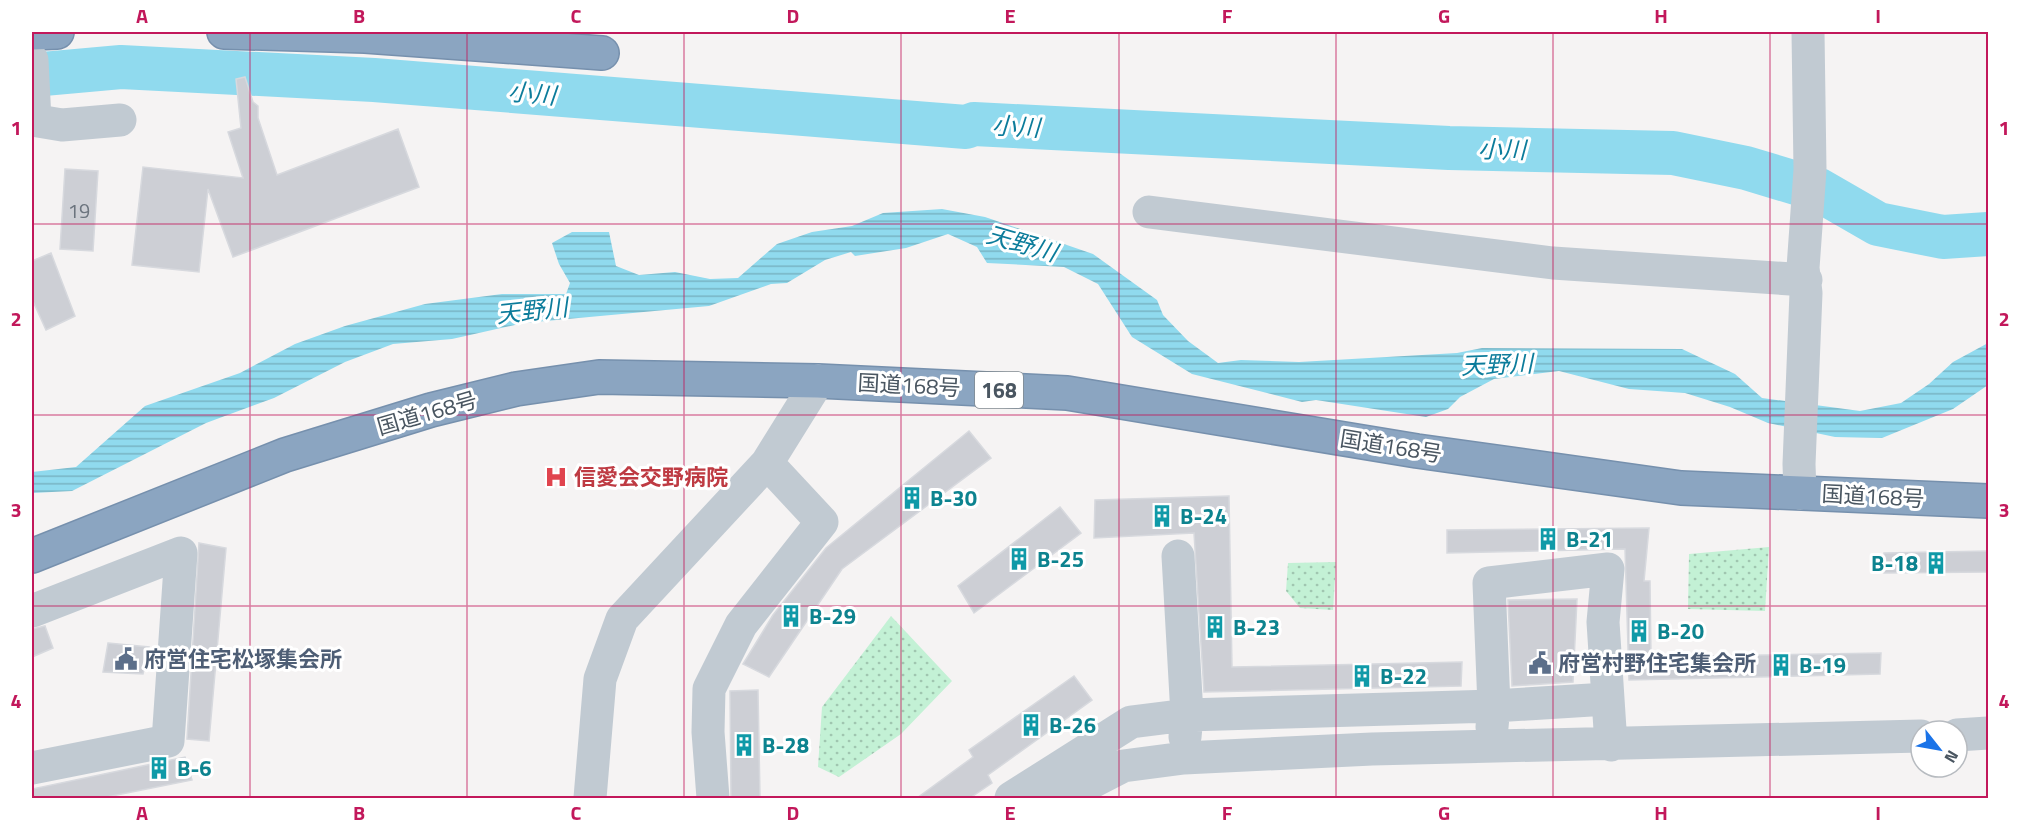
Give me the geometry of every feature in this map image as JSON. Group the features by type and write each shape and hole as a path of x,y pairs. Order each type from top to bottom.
{"highway":[{"path":"32,33 57,32"},
{"path":"224,32 365,36 602,53"},
{"name":"国道168号","path":"32,556 285,455 431,410 516,389 599,377 818,381 1067,393 1578,475 1681,488 1799,478 1989,501"}],"street":[{"path":"1799,478 1806,286 1803,268 1810,170 1808,32"},
{"path":"32,60 33,120 62,125 120,120"},
{"path":"1149,212 1553,263 1806,286"},
{"path":"590,798 600,679 622,619 767,463 818,381"},
{"path":"713,798 708,732 710,689 741,626 822,522 767,463"},
{"path":"32,611 181,553 168,741 32,768"},
{"path":"1178,556 1187,716 1184,758"},
{"path":"1490,746 1494,706 1489,583 1608,569 1603,622 1611,745"},
{"path":"1011,798 1131,722 1187,716 1494,706 1607,699"},
{"path":"1969,734 1989,733"},
{"path":"1061,798 1123,766 1184,758 1490,746 1909,736"}],"green space":[{"path":"1769,547 1765,611 1688,609 1689,554"},
{"path":"1336,562 1333,610 1300,608 1286,591 1288,563"},
{"path":"891,616 952,681 901,734 839,777 818,767 822,707"}],"water":[{"name":"天野川","path":"942,209 985,217 1093,254 1157,300 1163,315 1188,341 1218,363 1241,360 1299,362 1457,353 1482,348 1682,349 1735,374 1762,398 1860,411 1901,403 1929,384 1953,362 1988,343 1988,385 1953,409 1882,438 1835,437 1768,423 1730,407 1685,393 1629,389 1559,371 1494,379 1460,397 1448,409 1426,417 1316,400 1302,402 1192,374 1132,337 1098,284 1064,267 987,263 977,247 948,234 906,248 855,256 851,252 825,260 787,283 771,284 709,306 524,323 452,339 393,344 345,362 274,398 206,423 72,491 32,493 32,472 76,467 145,406 240,373 295,344 345,326 425,304 502,294 566,294 570,283 559,264 552,243 572,232 609,232 616,266 639,275 675,272 710,279 738,278 777,244 812,232 852,226 883,213"}],"building":[{"path":"245,77 253,102 258,106 258,118 277,175 398,129 419,187 233,257 208,189 199,272 132,265 143,167 243,178 228,132 241,128 236,79"},
{"path":"65,169 98,171 93,251 60,249"},
{"path":"51,253 75,316 46,330 32,299 32,261"},
{"path":"969,431 991,458 842,569 769,677 743,664 773,615 826,548"},
{"path":"1229,496 1232,667 1462,662 1461,686 1204,692 1194,533 1094,538 1095,500"},
{"name":"B-25","path":"1060,507 1081,533 974,613 958,586"},
{"path":"1649,528 1644,581 1650,581 1651,657 1881,653 1880,674 1629,680 1625,549 1447,553 1447,530"},
{"path":"199,543 226,548 209,741 187,739"},
{"name":"B-18","path":"1989,551 1989,572 1884,573 1884,553"},
{"name":"府営村野住宅集会所","path":"1577,599 1573,682 1512,686 1508,600"},
{"path":"45,626 53,648 32,657 32,629"},
{"name":"府営住宅松塚集会所","path":"108,643 149,647 143,674 103,672"},
{"name":"B-26","path":"1074,676 1092,700 988,775 992,783 970,798 917,798 973,757 969,750"},
{"name":"B-28","path":"758,690 760,798 731,798 730,691"},
{"name":"B-6","path":"185,757 192,780 102,798 32,798 32,789"}],"waterway":[{"name":"小川","path":"32,75 121,67 374,80 966,127 974,124 1449,148 1673,153 1746,168 1819,190 1878,224 1943,237 1988,234"}],"place":[{"name":"信愛会交野病院","path":"556,477"},
{"name":"B-30","path":"912,498"},
{"name":"B-24","path":"1162,516"},
{"name":"B-21","path":"1548,539"},
{"name":"B-25","path":"1019,559"},
{"name":"B-18","path":"1936,563"},
{"name":"B-29","path":"791,616"},
{"name":"B-23","path":"1215,627"},
{"name":"B-20","path":"1639,631"},
{"name":"府営住宅松塚集会所","path":"126,659"},
{"name":"府営村野住宅集会所","path":"1540,663"},
{"name":"B-19","path":"1781,665"},
{"name":"B-22","path":"1362,676"},
{"name":"B-26","path":"1031,725"},
{"name":"B-28","path":"744,745"},
{"name":"B-6","path":"159,768"}]}
